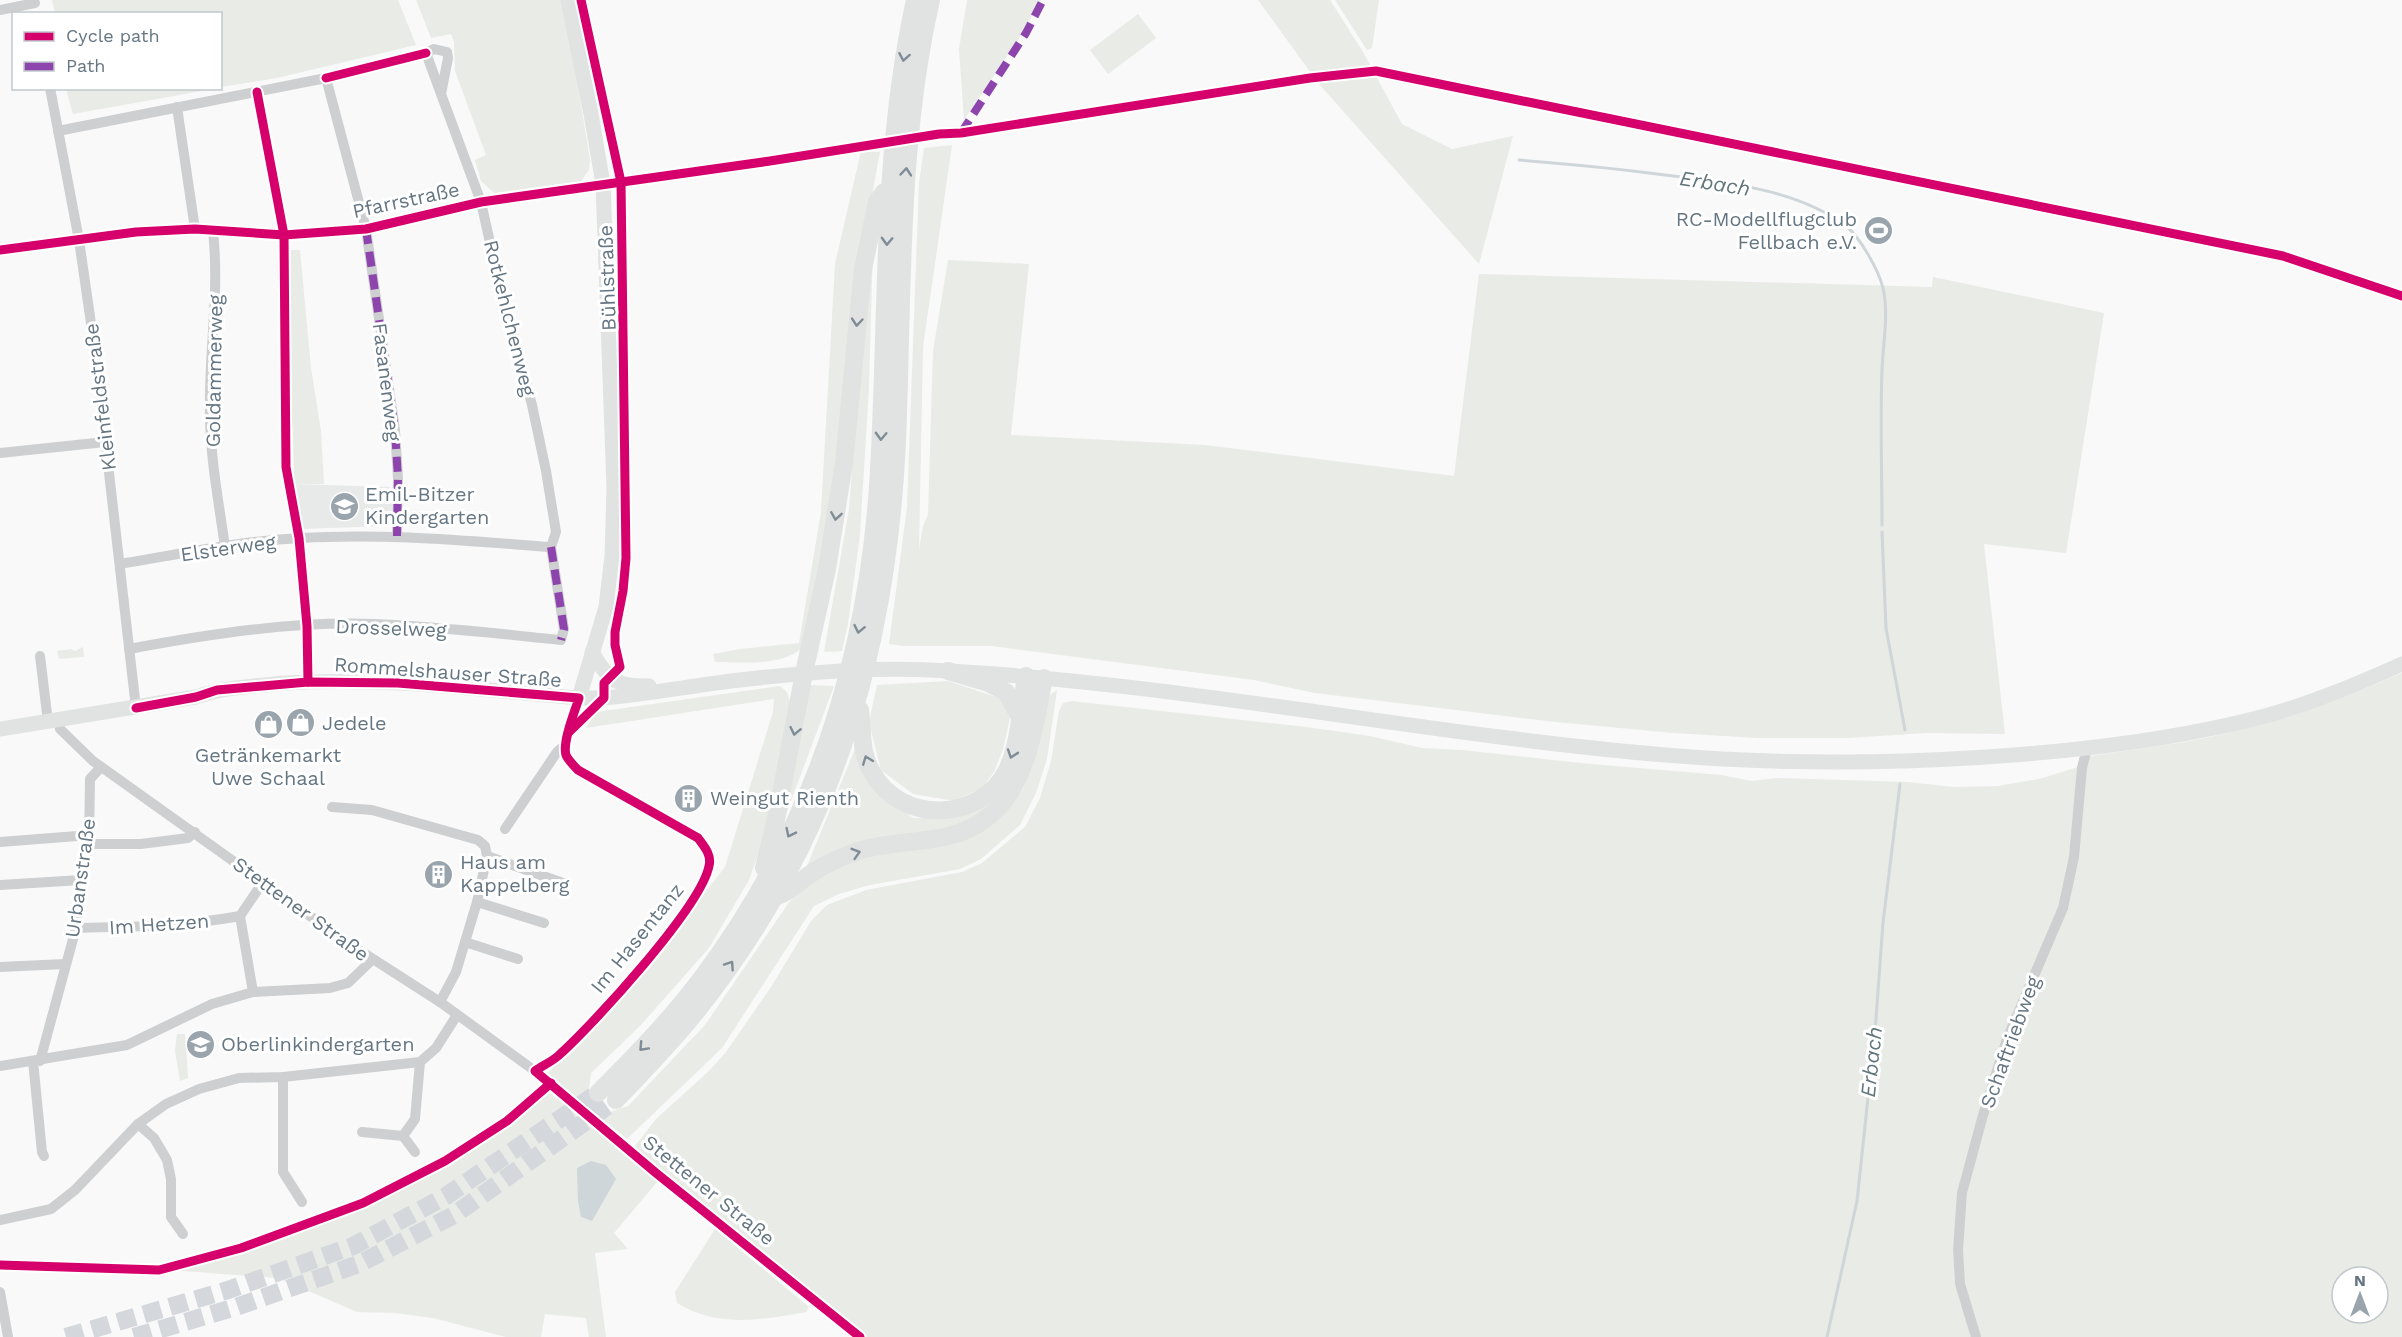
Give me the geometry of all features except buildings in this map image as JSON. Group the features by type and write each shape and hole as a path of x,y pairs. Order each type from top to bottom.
{"highway":[{"path":"616,1100 659,1056 726,972 769,891 825,752 847,681 864,604 875,527 879,474 889,182 896,113 915,0"},
{"path":"598,1093 651,1039 682,1003 803,844 843,750 859,697 876,625 888,548 896,444 905,185 915,91 931,0"},
{"path":"769,891 764,863 813,672 844,463 863,269 878,202 889,182"},
{"path":"948,670 986,682 1006,692 1020,717"},
{"path":"769,891 788,893 810,874 832,861 860,851 949,836 971,829 992,815 1011,794 1023,771 1035,677"},
{"path":"859,697 863,751 872,774 895,798 924,810 943,811 964,808 980,800 996,786 1006,771 1016,743 1020,717 1035,677"}],"main road":[{"name":"Bühlstraße","path":"568,0 603,184 614,488 606,607 579,698"},
{"path":"592,652 604,672 615,682 635,686 706,684"},
{"name":"Rommelshauser Straße","path":"0,729 136,708 196,697 217,690 308,682 398,683 579,698 632,696 706,684 813,672 891,669 948,670 1035,677 1551,744 1670,755 1844,763 1926,761 2087,748 2186,734 2268,716 2330,694 2402,664"}],"street":[{"path":"0,9 35,5"},
{"name":"Rotkehlchenweg","path":"441,94 448,58 447,52 434,49 425,50 441,94 481,202 546,471 556,532 551,548"},
{"name":"Fasanenweg","path":"177,107 326,78 366,229 395,430 398,478 397,536"},
{"name":"Kleinfeldstraße","path":"50,90 79,240 95,351 136,708"},
{"path":"58,130 177,107 195,229"},
{"name":"Pfarrstraße","path":"0,250 136,232 195,229 284,235 366,229 481,202 603,184"},
{"name":"Goldammerweg","path":"213,231 217,266 210,417 212,459 225,547"},
{"path":"0,453 105,442"},
{"name":"Elsterweg","path":"120,564 299,538 397,536 551,548"},
{"name":"Drosselweg","path":"129,649 231,632 373,624 561,640 564,629 551,548"},
{"path":"40,656 53,721"},
{"path":"505,829 556,752 565,745 579,698"},
{"name":"Stettener Straße","path":"53,721 101,766 372,960 440,1002 535,1071 656,1173 860,1337"},
{"name":"Im Hasentanz","path":"535,1071 556,1057 635,973 681,917 701,888 710,865 708,850 698,838 578,770 566,755 565,745"},
{"name":"Schaftriebweg","path":"1976,1337 1960,1284 1958,1250 1962,1193 2007,1039 2063,908 2074,857 2082,768 2087,748"},
{"name":"Urbanstraße","path":"44,1156 36,1061 76,928 81,880 89,840 90,779 101,766"},
{"path":"332,807 372,810 478,840 485,846 487,856 477,902 456,972 440,1002"},
{"path":"0,842 89,840 141,844 188,838 195,832"},
{"path":"487,856 563,883"},
{"path":"0,885 81,880"},
{"path":"253,993 240,916 263,882"},
{"path":"477,902 544,923"},
{"name":"Im Hetzen","path":"76,928 142,927 213,921 240,916"},
{"path":"465,942 518,959"},
{"path":"0,1066 127,1045 212,1004 253,993 330,988 348,983 372,960"},
{"path":"0,967 65,964"},
{"path":"0,1220 51,1209 75,1190 138,1124 166,1104 199,1089 239,1078 283,1077 420,1062 436,1047 457,1015"},
{"path":"403,1136 415,1119 420,1062"},
{"path":"283,1077 283,1172 302,1202"},
{"path":"138,1124 154,1138 167,1160 171,1179 171,1216 183,1234"},
{"path":"362,1132 403,1136 415,1152"},
{"path":"0,1292 8,1337"}],"shaded area":[{"path":"52,0 398,0 416,45 277,78 222,87 222,12 55,12"},
{"path":"416,0 561,0 590,160 589,170 581,181 494,193 481,181 475,160 486,155 455,71 454,42 451,34 431,38"},
{"path":"967,0 1041,0 1023,32 964,120 959,49"},
{"path":"1258,0 1330,0 1363,52 1402,124 1452,149 1513,136 1479,264 1319,84"},
{"path":"1335,0 1379,0 1372,48 1367,50"},
{"path":"1138,14 1156,38 1108,74 1090,50"},
{"path":"67,90 207,90 73,114"},
{"path":"952,145 923,347 919,549 923,526 928,515 933,351 948,260 1029,264 1011,435 1205,445 1454,476 1479,274 1932,287 1933,277 2104,313 2066,553 1984,544 2005,734 1926,733 1848,738 1758,738 1673,733 1556,722 1315,693 1254,680 991,646 889,644 907,507 919,183 924,148"},
{"path":"861,151 880,152 860,276 826,524 803,647 784,658 773,661 715,662 713,654 799,643 821,512 835,264"},
{"path":"873,245 869,387 860,535 842,651 824,652 849,509 860,363"},
{"path":"286,250 300,250 311,368 321,431 324,484 294,484 288,372"},
{"name":"Emil-Bitzer Kindergarten","path":"294,484 390,487 393,490 391,523 387,526 300,529"},
{"path":"83,647 84,657 59,659 57,651 71,649 75,651"},
{"path":"2402,673 2402,1337 1979,1337 1963,1284 1961,1251 1967,1194 1986,1116 2010,1042 2066,909 2086,767 2090,756 2185,742 2241,730 2323,704"},
{"path":"948,681 1002,699 1010,718 1003,749 994,772 982,788 954,801 913,794 881,770 869,722 877,685"},
{"path":"810,685 834,686 783,822"},
{"path":"780,686 787,692 790,702 765,836 749,880 709,948 640,1026 591,1073 589,1089 610,1112 628,1106 705,1025 790,901 830,869 874,852 954,844 999,819 1023,789 1047,697 1057,690 1047,759 1036,793 1020,825 981,859 960,869 870,885 839,894 814,906 722,1048 627,1139 547,1074 627,992 725,867 773,712 774,699 586,728 596,712"},
{"path":"1072,701 1307,727 1370,736 1422,748 1721,775 1752,781 1777,778 1907,782 1954,787 1998,786 2039,779 2078,767 2070,857 2060,906 2004,1038 1959,1192 1953,1250 1955,1285 1972,1337 865,1337 660,1172 635,1146 656,1119 710,1070 726,1052 771,987 811,921 827,905 866,890 962,872 982,863 1025,827 1040,798 1051,761 1059,711 1063,703"},
{"path":"855,749 874,790 913,818 952,818 991,798 994,805 956,828 807,866"},
{"path":"177,1034 185,1034 188,1078 180,1081 175,1051"},
{"path":"550,1093 658,1181 614,1233 628,1249 595,1253 606,1337 589,1337 586,1318 545,1314 541,1337 506,1337 433,1318 395,1313 357,1312 278,1278 182,1271 183,1268 251,1249 318,1226 415,1183 473,1150"},
{"path":"591,1161 606,1165 616,1179 592,1221 581,1217 577,1168"},
{"path":"715,1229 809,1307 806,1312 756,1319 724,1319 692,1311 677,1303 675,1292"}],"waterway":[{"name":"Erbach","path":"1519,160 1654,173 1741,185 1807,204 1827,214 1851,231 1873,264 1881,281 1885,298 1881,408 1882,525"},
{"name":"Erbach","path":"1882,532 1886,628 1905,730"},
{"name":"Erbach","path":"1827,1337 1857,1201 1875,1032 1883,923 1900,784"}],"tunnel":[{"path":"66,1337 228,1290 353,1246 446,1196 598,1093"},
{"path":"134,1337 236,1307 359,1264 454,1215 616,1100"}],"marked path":[{"path":"961,133 1026,33 1043,0"},
{"path":"366,229 395,430 398,478 397,536"},
{"path":"551,547 564,629 561,640"}],"cycle path":[{"path":"569,732 604,698 604,683 620,667 615,645 615,632 623,591 626,558 621,182 581,0"},
{"path":"326,78 426,53"},
{"path":"0,250 136,232 195,229 284,235 366,229 481,202 770,161 939,134 961,133 1310,78 1376,71 2283,256 2402,296"},
{"path":"257,92 284,235 286,467 299,538 307,626 308,682"},
{"path":"136,708 196,697 217,690 308,682 398,683 579,698 566,742 566,755 570,761 578,770 698,838 707,851 710,862 702,885 687,909 619,994 574,1041 555,1058 535,1071 656,1173 860,1337"},
{"path":"0,1265 159,1270 241,1248 363,1203 445,1161 507,1121 551,1083"}],"place":[{"name":"RC-Modellflugclub Fellbach e.V.","path":"1878,230"},
{"name":"Emil-Bitzer Kindergarten","path":"344,506"},
{"name":"Jedele","path":"301,723"},
{"name":"Getränkemarkt Uwe Schaal","path":"268,724"},
{"name":"Weingut Rienth","path":"689,798"},
{"name":"Haus am Kappelberg","path":"439,874"},
{"name":"Oberlinkindergarten","path":"200,1044"}]}
